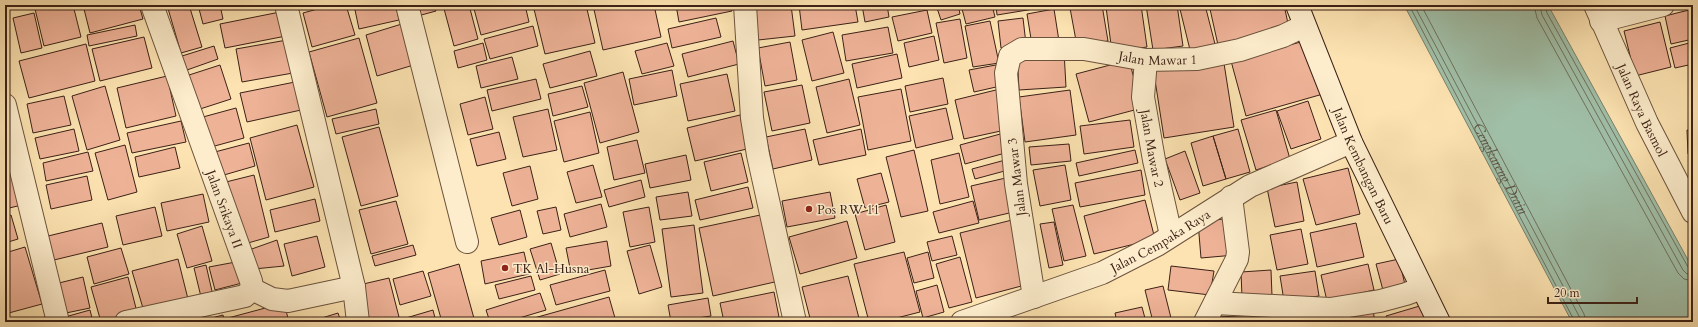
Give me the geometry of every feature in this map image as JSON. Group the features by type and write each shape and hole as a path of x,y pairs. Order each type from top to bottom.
{"street":[{"name":"Jalan Srikaya II","path":"152,5 251,281 252,289"},
{"path":"286,5 354,287 358,322"},
{"path":"407,5 467,242"},
{"path":"745,5 752,118 758,155 795,322"},
{"name":"Jalan Kembangan Baru","path":"1297,5 1351,142 1439,322"},
{"path":"1598,13 1663,5"},
{"name":"Jalan Raya Basmol","path":"1598,13 1646,123 1693,212"},
{"name":"Jalan Mawar 1","path":"1010,56 1022,49 1084,49 1146,60 1198,59 1240,50 1283,36 1304,26"},
{"name":"Jalan Mawar 3","path":"1010,56 1006,73 1016,184 1034,297"},
{"name":"Jalan Mawar 2","path":"1146,60 1143,97 1154,160 1171,235"},
{"path":"5,105 58,322"},
{"name":"Jalan Cempaka Raya","path":"962,322 1102,273 1156,245 1250,186 1351,142"},
{"path":"1205,322 1237,259 1238,252 1231,197"},
{"path":"126,322 245,296 252,289 272,299 288,301 354,287"},
{"path":"1215,303 1330,309 1380,301 1422,288"}],"water":[{"name":"Cengkareng Drain","path":"1404,5 1548,5 1693,269 1693,322 1572,322"}],"building":[{"path":"34,5 73,5 81,37 44,46"},
{"path":"83,5 139,5 143,19 90,33"},
{"path":"167,5 189,5 202,47 181,53"},
{"path":"198,5 220,5 223,19 203,24"},
{"path":"332,5 346,5 355,35 312,47 303,13"},
{"path":"354,5 396,5 399,20 359,29"},
{"path":"410,5 434,5 436,11 414,17"},
{"path":"443,5 469,5 478,39 454,46"},
{"path":"473,5 525,5 529,22 481,35"},
{"path":"533,5 586,5 595,43 545,54"},
{"path":"593,5 654,5 661,37 603,50"},
{"path":"676,5 731,5 732,11 679,22"},
{"path":"753,5 791,5 795,36 758,40"},
{"path":"799,5 855,5 858,22 802,30"},
{"path":"862,5 887,5 889,17 865,22"},
{"path":"936,5 958,5 960,14 941,20"},
{"path":"961,5 992,5 995,17 966,24"},
{"path":"996,5 1058,5 997,15"},
{"path":"1084,5 1102,5 1108,41 1077,46 1070,8"},
{"path":"1141,5 1147,47 1112,52 1106,7"},
{"path":"1146,5 1177,5 1183,46 1153,50"},
{"path":"1179,5 1205,5 1216,48 1191,54"},
{"path":"1228,5 1284,5 1289,28 1218,45 1210,9"},
{"path":"1054,9 1059,41 1032,45 1027,14"},
{"path":"1693,9 1693,39 1671,44 1665,16"},
{"path":"927,10 932,33 898,41 892,17"},
{"path":"280,12 286,36 225,48 220,24"},
{"path":"34,13 42,48 21,53 13,18"},
{"path":"716,18 721,37 672,48 668,29"},
{"path":"1023,18 1026,44 1001,48 998,21"},
{"path":"960,19 967,58 944,63 936,23"},
{"path":"990,21 999,63 973,67 965,26"},
{"path":"1660,22 1671,67 1635,76 1624,31"},
{"path":"405,23 417,64 377,76 366,35"},
{"path":"135,25 137,36 89,46 87,35"},
{"path":"533,26 538,46 490,59 484,39"},
{"path":"888,27 893,53 846,61 842,35"},
{"path":"833,32 844,73 812,81 802,40"},
{"path":"934,36 939,60 909,67 904,43"},
{"path":"144,37 152,68 100,81 92,49"},
{"path":"359,38 377,103 327,117 309,52"},
{"path":"287,40 293,73 242,82 236,49"},
{"path":"1308,40 1323,94 1246,116 1231,61"},
{"path":"733,41 739,64 688,77 682,54"},
{"path":"790,42 797,80 765,86 758,48"},
{"path":"1693,42 1693,64 1675,68 1670,48"},
{"path":"483,43 487,60 458,68 454,51"},
{"path":"667,43 674,66 642,74 635,51"},
{"path":"86,44 95,81 29,98 19,61"},
{"path":"214,46 218,59 187,70 182,56"},
{"path":"590,51 597,76 550,88 543,64"},
{"path":"1064,51 1066,87 1019,90 1017,53"},
{"path":"897,54 902,78 857,88 852,64"},
{"path":"512,57 518,79 481,88 476,66"},
{"path":"1223,57 1234,127 1164,138 1153,67"},
{"path":"1129,60 1142,108 1089,122 1076,74"},
{"path":"1001,64 1005,85 974,92 969,70"},
{"path":"220,65 231,99 197,110 186,76"},
{"path":"672,70 677,96 634,105 629,79"},
{"path":"623,72 639,132 600,143 584,83"},
{"path":"727,74 735,111 688,121 680,84"},
{"path":"167,76 176,116 126,128 117,88"},
{"path":"943,78 948,104 910,112 905,86"},
{"path":"536,79 541,99 492,111 487,90"},
{"path":"849,79 860,125 827,133 816,87"},
{"path":"295,82 301,110 247,122 240,93"},
{"path":"802,85 810,123 772,131 764,92"},
{"path":"105,86 120,140 87,150 72,96"},
{"path":"582,86 588,107 553,116 548,94"},
{"path":"901,89 911,141 868,150 858,97"},
{"path":"1000,89 1010,129 964,139 955,100"},
{"path":"1070,90 1076,135 1025,142 1019,97"},
{"path":"64,96 71,125 33,133 27,104"},
{"path":"485,97 493,129 468,135 460,104"},
{"path":"1308,101 1321,139 1291,149 1277,111"},
{"path":"236,108 244,138 211,147 203,117"},
{"path":"946,108 953,139 916,148 909,116"},
{"path":"376,109 379,124 336,134 332,119"},
{"path":"548,109 557,150 523,157 513,117"},
{"path":"1276,110 1290,159 1256,170 1241,120"},
{"path":"590,112 599,153 564,162 554,121"},
{"path":"740,115 747,149 695,161 687,128"},
{"path":"1130,120 1134,147 1084,154 1080,126"},
{"path":"181,121 186,142 132,153 127,133"},
{"path":"297,125 314,187 266,200 250,138"},
{"path":"379,127 398,196 361,206 342,137"},
{"path":"74,129 79,151 40,159 35,138"},
{"path":"805,129 812,160 773,169 766,137"},
{"path":"861,129 866,155 819,165 813,140"},
{"path":"1238,129 1250,172 1226,179 1213,136"},
{"path":"1687,130 1693,130 1693,153 1688,154"},
{"path":"499,132 506,159 477,166 470,139"},
{"path":"1004,133 1009,152 965,164 960,145"},
{"path":"1213,136 1226,179 1203,186 1191,143"},
{"path":"637,140 645,173 614,180 607,147"},
{"path":"249,143 255,166 217,177 211,153"},
{"path":"1069,144 1071,161 1031,165 1029,147"},
{"path":"125,145 137,192 108,200 95,153"},
{"path":"175,147 180,168 139,177 135,157"},
{"path":"914,150 928,211 901,217 886,157"},
{"path":"1135,150 1138,163 1079,176 1076,163"},
{"path":"1185,151 1200,193 1180,200 1165,159"},
{"path":"88,152 93,171 46,181 43,163"},
{"path":"741,153 748,182 711,191 704,162"},
{"path":"959,153 969,197 940,204 931,160"},
{"path":"686,155 691,180 650,188 645,164"},
{"path":"1009,159 1012,169 975,179 972,169"},
{"path":"593,165 602,197 576,203 567,172"},
{"path":"1065,165 1071,200 1040,206 1033,170"},
{"path":"530,166 538,199 512,206 503,173"},
{"path":"1348,168 1360,214 1316,225 1303,179"},
{"path":"18,170 26,204 5,209 5,173"},
{"path":"1141,170 1145,195 1080,207 1075,183"},
{"path":"881,173 889,202 865,208 857,179"},
{"path":"254,175 269,237 241,245 226,182"},
{"path":"87,176 92,200 51,209 46,185"},
{"path":"1010,177 1018,211 979,220 971,186"},
{"path":"641,180 645,197 609,207 604,190"},
{"path":"1297,182 1304,221 1275,227 1267,188"},
{"path":"748,187 753,208 700,220 695,200"},
{"path":"688,192 692,216 660,220 656,197"},
{"name":"Pos RW 11","path":"830,192 835,218 787,227 782,201"},
{"path":"203,194 209,222 167,231 161,203"},
{"path":"315,199 320,221 275,232 270,210"},
{"path":"1145,200 1155,239 1094,254 1084,216"},
{"path":"396,201 408,244 371,254 359,210"},
{"path":"973,201 979,223 939,233 933,212"},
{"path":"601,204 607,227 570,237 564,214"},
{"path":"886,205 895,242 865,250 855,214"},
{"path":"1073,205 1086,256 1064,261 1052,209"},
{"path":"155,207 162,236 123,245 116,216"},
{"path":"556,207 561,230 543,234 537,211"},
{"path":"649,207 655,242 630,247 623,212"},
{"path":"520,210 527,237 499,245 491,218"},
{"path":"765,214 779,281 713,296 699,228"},
{"path":"11,215 18,239 5,243 5,217"},
{"path":"1232,218 1235,255 1201,258 1198,222"},
{"path":"1012,220 1029,284 976,298 960,233"},
{"path":"847,221 857,258 800,274 789,237"},
{"path":"1054,222 1063,265 1049,268 1040,224"},
{"path":"102,223 108,247 54,260 48,236"},
{"path":"1356,223 1364,257 1317,267 1310,233"},
{"path":"694,225 703,293 671,297 662,229"},
{"path":"202,226 212,261 187,268 177,234"},
{"path":"1301,229 1308,264 1277,270 1270,235"},
{"path":"317,236 325,267 292,276 284,244"},
{"path":"952,236 957,255 932,261 927,242"},
{"path":"277,240 284,266 254,269 249,250"},
{"path":"607,241 611,266 571,273 566,248"},
{"path":"551,243 560,274 540,280 530,249"},
{"path":"413,245 416,255 375,266 372,256"},
{"path":"650,245 662,287 639,294 627,251"},
{"path":"25,247 42,304 5,314 5,253"},
{"path":"121,248 129,274 94,284 87,257"},
{"name":"TK Al-Husna","path":"524,252 529,274 485,284 481,261"},
{"path":"904,252 920,312 881,322 869,322 854,264"},
{"path":"928,252 934,278 914,283 907,258"},
{"path":"960,257 972,302 949,308 936,264"},
{"path":"178,259 189,303 145,315 132,271"},
{"path":"1399,259 1406,289 1384,294 1376,264"},
{"path":"241,261 242,283 215,290 209,267"},
{"path":"459,264 475,322 442,322 428,273"},
{"path":"1368,264 1374,290 1327,301 1321,275"},
{"path":"206,265 214,300 202,301 194,268"},
{"path":"1171,266 1214,271 1210,295 1168,290"},
{"path":"605,270 610,291 556,305 550,285"},
{"path":"1271,270 1272,296 1242,297 1241,272"},
{"path":"423,271 431,296 400,305 393,279"},
{"path":"1315,271 1319,296 1284,301 1280,276"},
{"path":"531,276 535,290 499,299 495,285"},
{"path":"848,276 860,322 811,322 802,287"},
{"path":"83,277 90,308 66,313 59,283"},
{"path":"128,277 138,316 101,322 91,287"},
{"path":"389,278 400,321 368,322 359,285"},
{"path":"937,285 944,312 923,318 916,291"},
{"path":"1163,286 1172,322 1153,322 1145,290"},
{"path":"774,292 780,322 724,322 720,303"},
{"path":"540,293 546,310 506,322 490,322 486,310"},
{"path":"609,297 615,318 602,322 527,322 527,320"},
{"path":"708,298 711,316 671,322 668,305"},
{"path":"284,303 289,322 229,322 228,318"},
{"path":"1423,305 1428,322 1388,322 1386,316"},
{"path":"1142,307 1146,322 1117,322 1115,313"},
{"path":"90,310 93,322 68,322 65,317"},
{"path":"433,310 436,322 407,322 406,318"},
{"path":"1373,310 1375,322 1317,322 1316,320"},
{"path":"338,313 341,322 309,322"},
{"path":"1274,314 1309,319 1309,322 1273,322"},
{"path":"223,315 225,322 204,322 204,320"},
{"path":"1216,316 1262,318 1262,322 1216,322"}],"place":[{"name":"Pos RW 11","path":"809,209"},
{"name":"TK Al-Husna","path":"505,268"}]}
